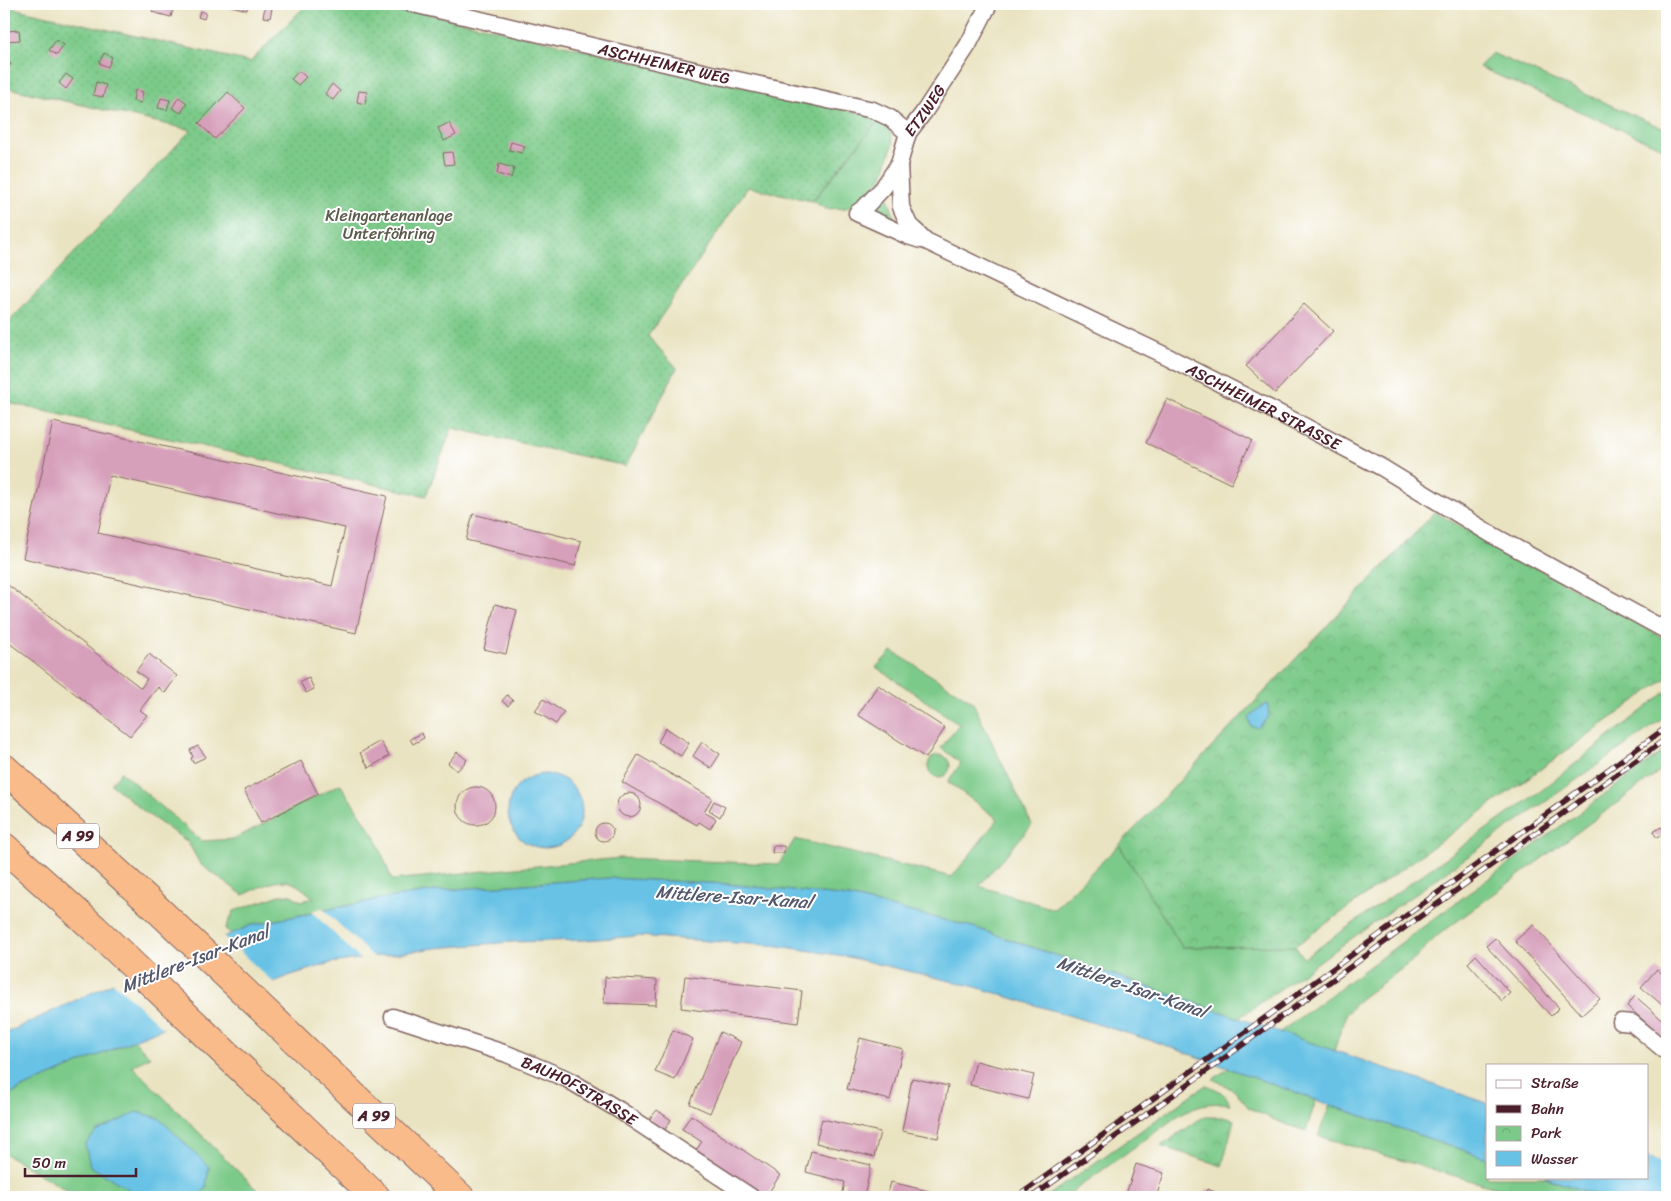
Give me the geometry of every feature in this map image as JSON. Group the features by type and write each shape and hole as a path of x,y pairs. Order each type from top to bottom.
{"highway":[{"name":"A 99","path":"4,768 153,905 460,1197"},
{"path":"4,847 96,929 376,1197"}],"street":[{"name":"ASCHHEIMER WEG","path":"413,4 873,110 890,118 908,133"},
{"name":"ETZWEG","path":"926,241 908,236 857,213 883,188 898,164 908,133 968,45 990,4"},
{"name":"ASCHHEIMER STRASSE","path":"898,164 901,207 909,226 926,241 1168,357 1296,422 1381,467 1494,536 1667,631"},
{"name":"BAUHOFSTRASSE","path":"393,1017 507,1054 567,1079 619,1110 750,1197"},
{"path":"1621,1022 1632,1024 1667,1052"}],"green space":[{"name":"Kleingartenanlage Unterföhring","path":"307,4 386,4 880,118 812,201 748,187 648,336 677,368 626,466 452,428 426,496 4,402 4,327 191,130 4,87 4,6 250,62"},
{"path":"1492,53 1667,130 1667,150 1479,67"},
{"path":"880,118 889,126 893,143 883,176 861,203 846,208 826,209 813,201"},
{"path":"886,191 896,223 870,211"},
{"path":"1435,512 1667,640 1667,678 1295,946 1182,947 1119,845"},
{"path":"892,651 972,701 1032,825 979,886 1054,909 1119,845 1182,947 1295,946 1304,958 1542,790 1667,691 1667,716 1239,1018 973,927 849,897 727,884 610,878 442,890 380,899 252,925 232,934 225,929 234,911 280,895 291,895 301,901 314,898 297,885 286,881 269,884 243,895 200,864 188,842 146,813 111,784 121,772 202,841 234,839 340,784 376,838 392,880 620,858 779,864 795,839 952,877 998,819 948,782 961,763 941,748 959,724 876,667"},
{"path":"1667,749 1667,766 1433,939 1415,959 1360,999 1346,1014 1334,1051 1280,1032 1499,871"},
{"path":"939,755 947,758 950,766 947,774 939,777 931,774 928,766 931,758"},
{"path":"134,1040 150,1057 132,1066 264,1197 78,1197 4,1153 4,1098 24,1087"},
{"path":"1229,1068 1316,1100 1306,1131 1277,1121 1249,1108 1235,1091 1213,1079"},
{"path":"1206,1085 1221,1092 1230,1104 1215,1103 1198,1106 1186,1111 1065,1197 1046,1197"},
{"path":"1330,1105 1486,1158 1486,1178 1546,1178 1602,1197 1527,1197 1318,1136"},
{"path":"1203,1117 1223,1117 1234,1120 1222,1166 1161,1146"}],"water":[{"path":"1267,704 1269,716 1258,728 1251,726 1249,719 1256,710"},
{"path":"538,774 552,774 566,780 576,790 582,804 582,818 576,832 566,842 552,848 538,848 524,842 514,832 508,818 508,804 514,790 524,780"},
{"name":"Mittlere-Isar-Kanal","path":"610,878 727,884 849,897 973,927 1486,1103 1486,1158 1330,1105 1156,1042 976,987 844,956 779,946 638,936 511,942 435,948 331,963 291,975 22,1088 4,1098 4,1034 106,986 252,925 380,899 442,890"},
{"path":"137,1112 159,1118 209,1167 206,1188 199,1197 142,1197 90,1166 85,1145 96,1132"},
{"path":"1648,1157 1667,1164 1667,1197 1602,1197 1546,1178 1648,1178"}],"pier":[{"path":"322,908 375,959 362,961 311,911"},
{"path":"222,935 275,984 165,1030 112,981"}],"building":[{"path":"223,4 248,4 247,10"},
{"path":"154,5 173,9 171,17 152,12"},
{"path":"265,7 272,8 270,18 263,17"},
{"path":"200,11 206,13 204,19 198,17"},
{"path":"19,30 20,40 6,41 6,31"},
{"path":"56,40 64,45 57,55 49,50"},
{"path":"104,53 112,57 108,67 99,63"},
{"path":"4,59 11,64 4,75"},
{"path":"299,71 306,77 298,85 291,79"},
{"path":"66,74 73,79 66,89 59,83"},
{"path":"96,82 106,85 103,97 93,95"},
{"path":"332,84 340,91 333,100 325,94"},
{"path":"135,90 143,92 141,103 133,101"},
{"path":"359,91 367,92 365,104 357,102"},
{"path":"228,92 245,108 215,139 199,123"},
{"path":"179,97 187,103 181,113 172,108"},
{"path":"161,98 170,100 167,110 158,108"},
{"path":"449,123 456,135 444,141 438,128"},
{"path":"511,142 525,146 522,153 509,150"},
{"path":"452,152 454,164 445,165 443,153"},
{"path":"499,164 514,168 511,178 497,174"},
{"path":"1304,304 1333,331 1275,393 1246,366"},
{"path":"1167,399 1252,440 1231,484 1146,443"},
{"path":"53,422 387,496 356,633 23,558","holes":["110,476 345,528 332,586 98,533"]},
{"path":"473,514 581,541 575,566 466,540"},
{"path":"4,582 141,688 147,679 136,671 149,654 177,676 165,693 158,687 140,710 147,715 130,736 4,639"},
{"path":"495,604 517,610 506,654 484,649"},
{"path":"309,678 314,689 306,693 300,682"},
{"path":"878,685 945,728 926,758 858,715"},
{"path":"507,695 513,700 508,706 502,701"},
{"path":"543,699 564,712 556,724 535,711"},
{"path":"666,728 689,743 681,756 658,742"},
{"path":"422,733 424,738 413,744 410,739"},
{"path":"380,741 389,756 369,768 360,753"},
{"path":"702,742 720,754 711,768 693,756"},
{"path":"198,746 206,757 193,763 190,750"},
{"path":"457,752 467,760 457,771 448,763"},
{"path":"638,755 712,798 704,812 716,819 710,829 699,822 697,825 622,782"},
{"path":"301,761 318,794 261,823 244,790"},
{"path":"476,787 489,793 495,806 489,819 476,825 463,819 457,806 463,793"},
{"path":"629,793 638,796 641,805 638,814 629,817 620,814 617,805 620,796"},
{"path":"714,801 725,807 720,817 709,810"},
{"path":"600,823 608,823 613,828 611,839 600,841 595,836 595,828"},
{"path":"1661,827 1665,832 1657,838 1653,832"},
{"path":"773,846 784,846 784,853 772,853"},
{"path":"1533,925 1600,999 1582,1015 1515,941"},
{"path":"1495,938 1559,1008 1551,1016 1486,946"},
{"path":"1476,955 1510,993 1502,1001 1468,963"},
{"path":"1657,969 1667,978 1667,1009 1641,987"},
{"path":"685,976 802,991 798,1023 681,1008"},
{"path":"605,977 657,980 656,1005 604,1003"},
{"path":"1635,996 1667,1024 1667,1041 1627,1006"},
{"path":"673,1030 693,1039 675,1080 655,1072"},
{"path":"720,1032 741,1042 710,1113 690,1104"},
{"path":"860,1038 903,1049 890,1100 847,1089"},
{"path":"976,1061 1034,1075 1028,1099 970,1085"},
{"path":"912,1078 948,1086 938,1138 902,1131"},
{"path":"657,1110 671,1120 664,1131 649,1120"},
{"path":"691,1115 780,1175 766,1197 696,1150 702,1142 682,1129"},
{"path":"822,1119 880,1132 874,1157 816,1143"},
{"path":"811,1151 871,1165 864,1197 842,1197 845,1182 806,1172"},
{"path":"1136,1164 1164,1173 1156,1197 1125,1197"},
{"path":"891,1182 932,1192 931,1197 887,1197"},
{"path":"1207,1189 1230,1197 1204,1197"}],"railway":[{"path":"1017,1197 1667,727"},
{"path":"1032,1197 1667,738"}]}
